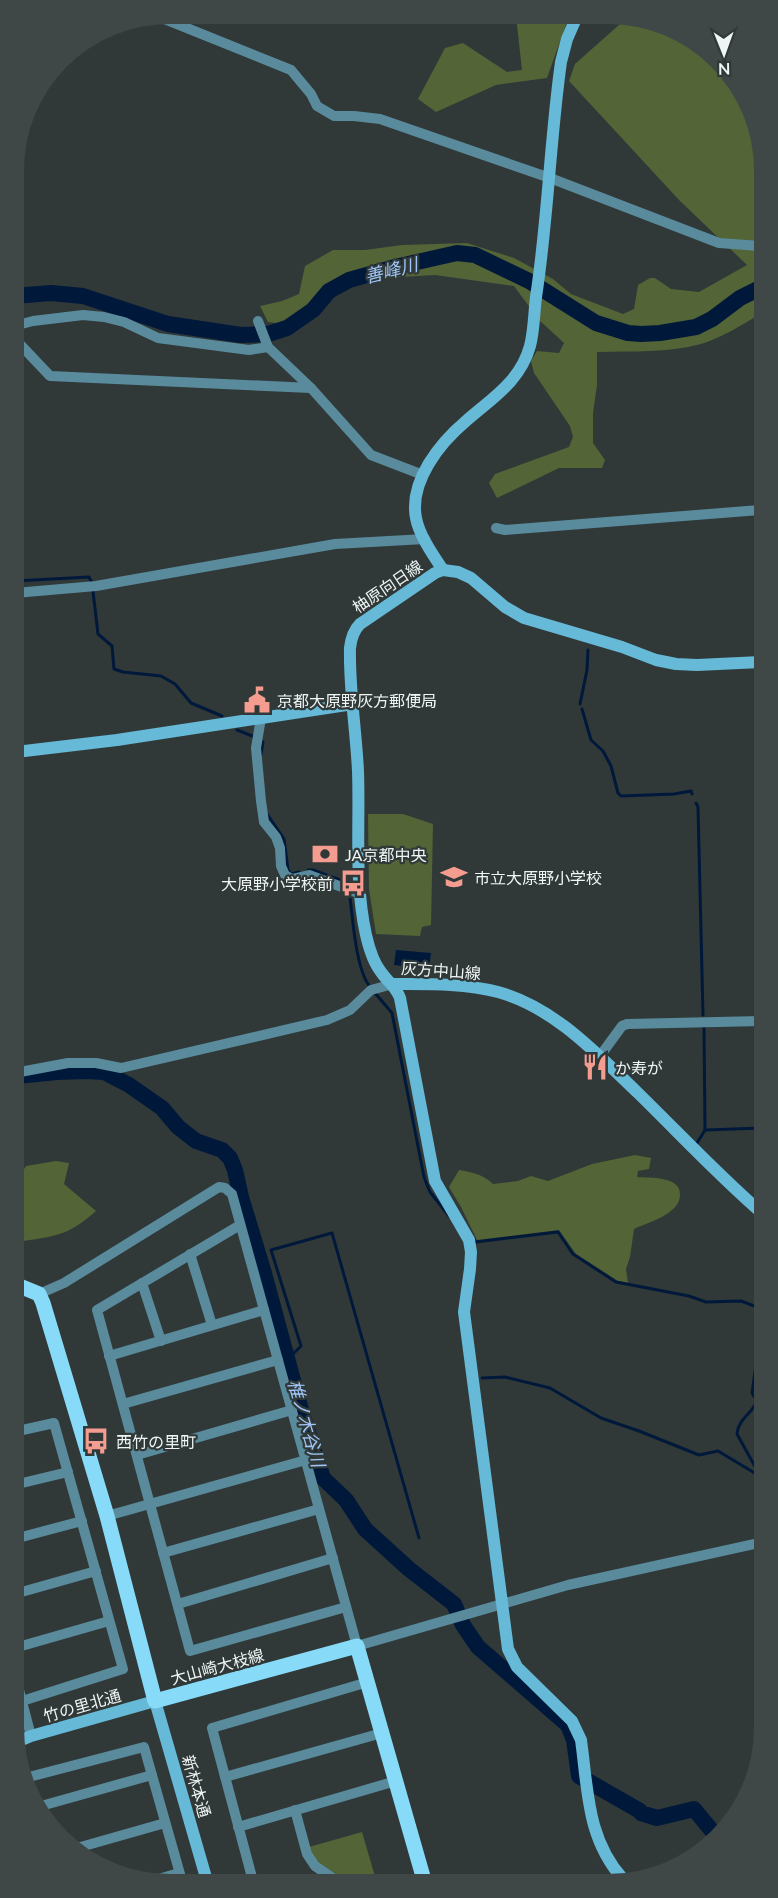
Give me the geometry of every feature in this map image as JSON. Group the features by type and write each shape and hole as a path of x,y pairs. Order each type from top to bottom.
{"main road":[{"path":"24,1288 39,1294"},
{"path":"24,1295 39,1294"},
{"name":"大山崎大枝線","path":"39,1294 107,1516 155,1701 357,1646"},
{"path":"357,1646 422,1874"}],"street":[{"path":"177,24 291,70 311,94 317,106 334,116 380,119 550,178 719,243 754,246"},
{"path":"443,570 416,518 415,496 423,475 438,450 448,438 503,390 525,361 530,345 540,272 561,62 574,24"},
{"path":"24,323 83,315 124,322 159,338 249,350 267,345"},
{"path":"258,321 267,345 311,388 371,455 423,475"},
{"path":"24,349 50,376 311,388"},
{"path":"496,528 505,530 754,510"},
{"path":"24,592 92,587 335,544 425,539"},
{"name":"柚原向日線","path":"352,704 350,647 357,627 381,608 443,570 458,572 471,578 505,607 524,618 622,647 656,660 697,665 754,662"},
{"path":"24,751 117,740 352,704"},
{"name":"灰方中山線","path":"352,704 357,749 359,866 364,924 374,959 383,974 393,984 471,987 515,998 556,1020 600,1056 754,1205"},
{"path":"261,718 255,748 264,822 276,837 280,848 281,866 285,875 292,879 309,875 361,894"},
{"path":"24,1071 68,1063 96,1063 121,1068 327,1020 350,1010 371,990 393,984 401,1002 435,1181 469,1240 470,1260 464,1312 508,1649 512,1659 527,1679 572,1721 578,1732 596,1837 618,1873"},
{"path":"600,1056 622,1026 627,1024 754,1021"},
{"path":"39,1294 64,1283 219,1187 225,1188 232,1194 357,1646 568,1585 754,1544"},
{"path":"240,1225 97,1310 190,1651 346,1607"},
{"path":"190,1254 212,1325"},
{"path":"142,1283 161,1341"},
{"path":"109,1356 264,1310"},
{"path":"123,1404 278,1360"},
{"path":"136,1455 292,1410"},
{"path":"24,1430 54,1423 123,1669 24,1697"},
{"path":"107,1516 306,1460"},
{"path":"24,1483 68,1472"},
{"path":"164,1553 319,1509"},
{"path":"24,1536 82,1521"},
{"path":"178,1604 333,1558"},
{"path":"24,1591 96,1571"},
{"path":"24,1645 110,1621"},
{"path":"251,1874 212,1728 368,1682"},
{"name":"竹の里北通","path":"25,1739 155,1701"},
{"name":"新林本通","path":"155,1701 205,1874"},
{"path":"24,1714 31,1736"},
{"path":"225,1777 382,1733"},
{"path":"32,1776 144,1747 180,1874"},
{"path":"46,1805 152,1775"},
{"path":"238,1827 396,1781"},
{"path":"295,1810 307,1854 315,1866 327,1874"},
{"path":"84,1846 165,1823"}],"green space":[{"path":"517,24 566,24 547,78 496,85 436,112 418,99 445,48 463,43 507,72 522,70"},
{"path":"619,25 655,32 673,39 694,53 694,84 726,84 743,114 753,151 754,318 724,335 688,347 597,352 593,443 605,460 602,468 559,468 497,498 489,483 495,474 569,447 573,437 570,426 534,373 531,361 537,351 559,353 564,343 539,320 514,286 435,275 384,278 353,275 313,300 283,324 268,322 260,306 299,294 305,266 333,250 467,243 514,258 553,279 571,294 623,314 634,309 638,285 650,278 655,278 671,289 699,292 747,265 680,201 569,81 575,64"},
{"path":"368,814 403,814 433,824 431,925 422,927 420,936 376,934 369,889"},
{"path":"635,1155 651,1158 649,1169 638,1171 637,1177 670,1181 679,1188 680,1194 677,1205 668,1213 634,1229 626,1269 628,1283 618,1281 576,1254 559,1230 477,1240 449,1187 459,1170 481,1176 493,1184 518,1181 531,1176 548,1181 592,1164"},
{"path":"56,1161 69,1163 64,1184 96,1211 68,1231 24,1241 24,1169 26,1166"},
{"path":"362,1832 374,1874 336,1874 315,1860 309,1847"}],"water":[{"path":"396,950 431,953 429,969 394,965"}],"waterway":[{"name":"善峰川","path":"24,295 51,293 83,296 168,324 241,335 268,334 287,328 313,310 329,291 349,280 457,253 475,255 529,281 596,323 628,333 641,334 696,327 754,291"},
{"path":"24,581 89,577 92,583 98,634 112,646 114,669 161,676 175,684 191,703 222,716"},
{"path":"580,704 587,670 588,650"},
{"path":"582,709 591,740 603,751 611,766 618,793 621,796 691,791 692,794"},
{"path":"237,730 255,737"},
{"path":"261,741 263,742 261,754"},
{"path":"696,803 698,807 703,1015"},
{"path":"267,814 284,839 288,870 291,874 299,872"},
{"path":"308,870 346,884"},
{"path":"347,893 350,898 362,970 371,988"},
{"path":"375,993 392,1013 424,1177 430,1192 449,1216"},
{"path":"697,1143 705,1130 704,1028"},
{"name":"椎ノ木谷川","path":"24,1075 57,1072 104,1072 129,1085 162,1108 178,1127 196,1141 222,1150 230,1158 303,1417 323,1478 346,1500 365,1529 409,1569 454,1604 463,1625 478,1647 568,1725 574,1740 579,1776 641,1813 657,1818 694,1809 712,1830"},
{"path":"705,1130 754,1128"},
{"path":"473,1239 476,1242 558,1232 573,1254 616,1282 689,1296 706,1302 741,1301 754,1306"},
{"path":"288,1359 301,1346 271,1250 332,1233 419,1538"},
{"path":"482,1378 505,1377 550,1388 601,1418 699,1455 718,1451 754,1473"},
{"path":"754,1379 752,1393 754,1396"},
{"path":"754,1406 742,1420 737,1434 754,1465"}],"place":[{"name":"京都大原野灰方郵便局","path":"257,700"},
{"name":"JA京都中央","path":"325,854"},
{"name":"市立大原野小学校","path":"454,877"},
{"name":"大原野小学校前","path":"353,883"},
{"name":"か寿が","path":"595,1067"},
{"name":"西竹の里町","path":"96,1441"}]}
